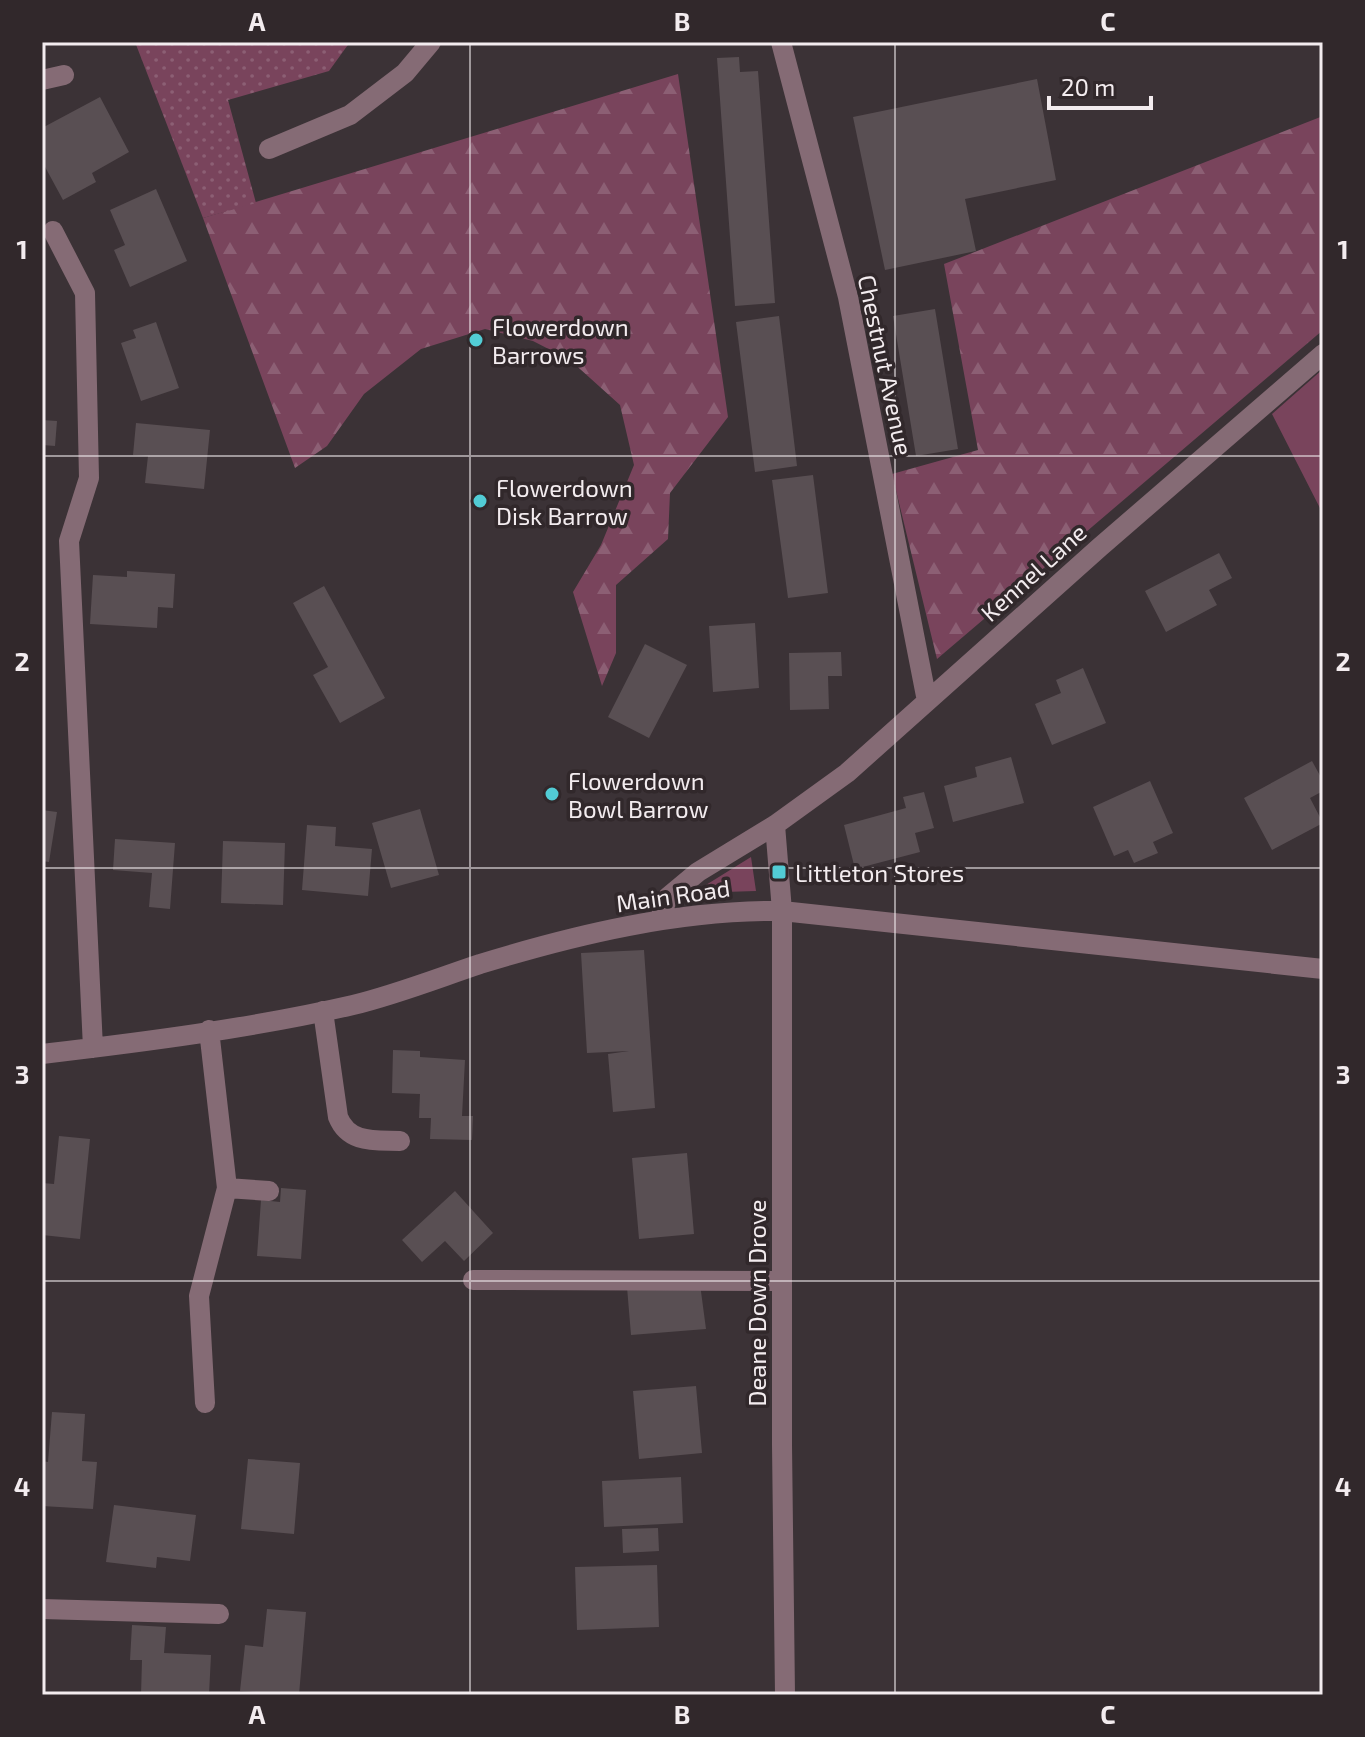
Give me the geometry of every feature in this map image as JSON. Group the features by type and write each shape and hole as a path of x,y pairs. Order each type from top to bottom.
{"street":[{"path":"269,149 350,115 405,73 431,42"},
{"name":"Chestnut Avenue","path":"781,42 848,297 927,701"},
{"path":"42,80 64,75"},
{"path":"53,231 85,293 89,478 69,541 93,1048"},
{"name":"Kennel Lane","path":"660,918 668,897 698,872 775,825 847,773 1100,547 1323,354"},
{"path":"775,825 782,911"},
{"name":"Main Road","path":"42,1054 323,1011 355,1004 484,963 660,918 747,910 782,911 1323,969"},
{"name":"Deane Down Drove","path":"782,911 785,1695"},
{"path":"323,1011 338,1117 343,1128 353,1136 366,1140 400,1141"},
{"path":"205,1403 199,1296 227,1188 209,1030"},
{"path":"227,1188 269,1191"},
{"path":"473,1280 782,1281"},
{"path":"42,1609 219,1614"}],"green space":[{"path":"135,42 350,42 329,71 228,100 256,203 203,218"},
{"path":"678,74 728,417 670,493 668,539 616,585 616,653 602,686 573,592 601,545 634,465 620,405 570,360 533,341 485,329 421,349 364,394 327,446 295,468 203,218"},
{"path":"1323,116 1323,330 937,659 892,474 978,450 944,264"},
{"path":"1323,369 1323,514 1272,414"},
{"path":"751,857 756,891 693,893"}],"building":[{"path":"739,57 740,72 758,71 775,303 735,306 717,58"},
{"path":"1037,79 1056,180 965,199 976,251 885,270 853,117"},
{"path":"100,97 129,152 92,173 96,182 63,200 42,166 42,128"},
{"path":"156,189 187,261 130,287 114,250 125,245 110,210"},
{"path":"935,309 958,449 916,456 893,316"},
{"path":"779,316 797,466 755,472 736,322"},
{"path":"156,322 179,388 141,401 121,343 136,338 133,330"},
{"path":"42,420 57,421 55,446 42,445"},
{"path":"136,423 210,430 204,489 145,483 148,456 133,455"},
{"path":"813,475 828,593 788,598 772,480"},
{"path":"1219,553 1232,578 1209,590 1217,605 1166,632 1145,591"},
{"path":"127,571 175,574 173,608 158,607 157,628 90,624 93,575 127,577"},
{"path":"324,586 385,698 340,723 313,675 328,667 293,603"},
{"path":"755,623 759,688 713,692 709,626"},
{"path":"645,644 687,665 649,738 608,717"},
{"path":"841,652 842,676 828,676 829,709 790,710 789,653"},
{"path":"1083,668 1106,723 1052,745 1035,704 1061,693 1056,680"},
{"path":"1011,757 1024,803 953,822 944,786 977,777 975,767"},
{"path":"1312,761 1323,781 1323,791 1310,798 1323,823 1272,850 1244,798"},
{"path":"1150,781 1173,833 1153,842 1158,853 1134,863 1128,850 1114,856 1093,807"},
{"path":"924,792 934,828 915,833 920,852 855,869 844,825 906,808 903,797"},
{"path":"420,809 439,875 391,888 372,823"},
{"path":"42,810 57,812 49,862 42,861"},
{"path":"307,825 336,827 335,846 372,849 368,896 302,890"},
{"path":"115,839 175,843 170,909 149,907 152,873 113,870"},
{"path":"223,841 285,843 283,905 221,903"},
{"path":"644,950 655,1108 613,1112 608,1054 629,1051 587,1053 581,953"},
{"path":"393,1050 420,1051 420,1057 465,1060 462,1116 473,1116 472,1140 430,1139 431,1118 419,1118 420,1094 392,1093"},
{"path":"59,1136 90,1139 80,1239 42,1235 42,1183 54,1184"},
{"path":"687,1153 694,1234 639,1239 632,1158"},
{"path":"281,1188 306,1190 301,1259 257,1256 261,1200 280,1202"},
{"path":"455,1191 493,1233 464,1261 445,1241 422,1262 402,1240"},
{"path":"700,1284 706,1329 631,1335 627,1287"},
{"path":"696,1386 702,1453 639,1459 633,1391"},
{"path":"52,1412 85,1414 82,1461 97,1462 93,1509 42,1506 42,1461 48,1462"},
{"path":"248,1459 300,1463 294,1534 241,1529"},
{"path":"681,1477 683,1523 604,1527 602,1481"},
{"path":"114,1505 196,1515 190,1561 157,1557 156,1568 106,1562"},
{"path":"658,1528 659,1551 623,1553 622,1529"},
{"path":"657,1565 659,1627 577,1630 575,1567"},
{"path":"267,1609 306,1612 299,1695 240,1691 245,1645 263,1647"},
{"path":"132,1625 166,1627 164,1653 211,1655 209,1695 141,1695 142,1660 130,1660"}],"place":[{"name":"Flowerdown Barrows","path":"476,340"},
{"name":"Flowerdown Disk Barrow","path":"480,501"},
{"name":"Flowerdown Bowl Barrow","path":"552,794"},
{"name":"Littleton Stores","path":"779,872"}]}
